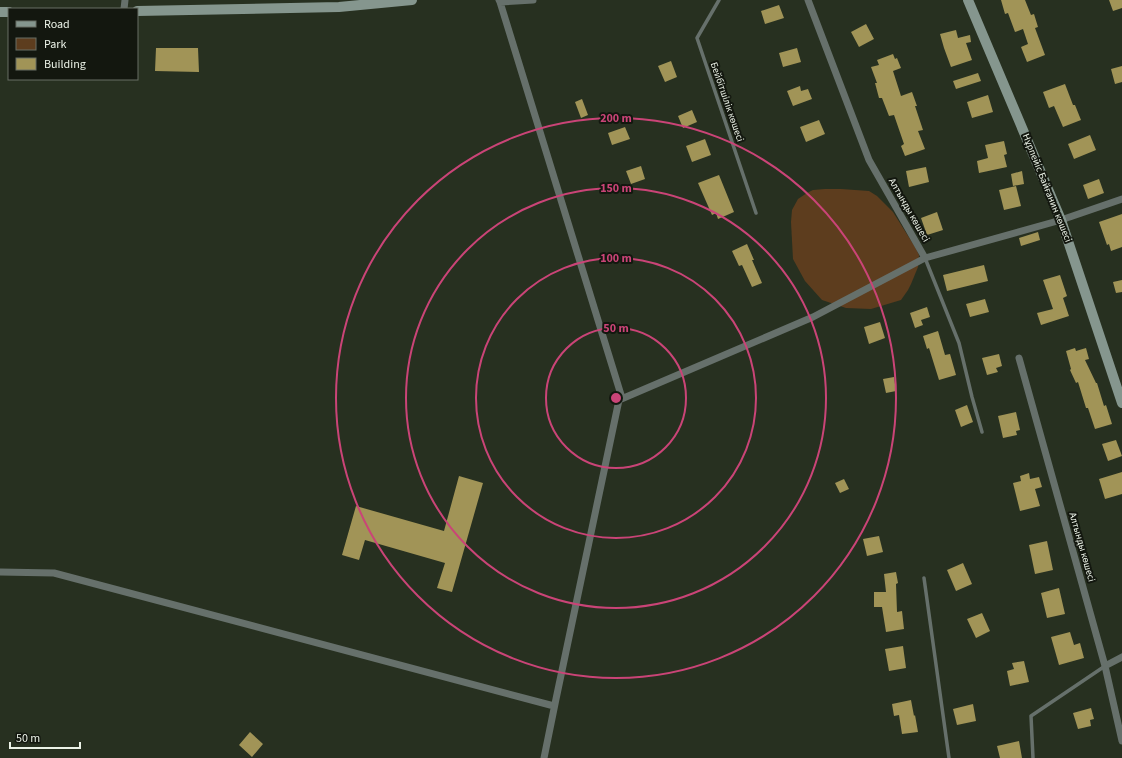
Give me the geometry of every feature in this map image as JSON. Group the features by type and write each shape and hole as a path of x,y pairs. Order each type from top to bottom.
{"street":[{"path":"138,11 412,0"},
{"path":"533,0 500,1 622,398"},
{"name":"Алтынды көшесі","path":"808,0 869,160 925,258"},
{"name":"Нұрпейіс Байғанин көшесі","path":"968,0 1061,220 1122,403"},
{"path":"544,758 619,400 814,317 925,258 1061,220 1122,199"},
{"name":"Алтынды көшесі","path":"1019,358 1105,666 1122,741"},
{"path":"0,572 54,573 554,706"},
{"path":"1105,666 1122,657"}],"lane":[{"name":"Бейбітшілік көшесі","path":"719,0 697,38 756,213"},
{"name":"Алтынды көшесі","path":"925,258 959,343 982,432"},
{"path":"924,578 949,758"},
{"path":"1032,758 1031,716 1105,666"}],"green space":[{"path":"825,189 869,191 877,196 893,212 919,255 918,267 908,290 901,300 871,309 846,308 822,300 805,281 793,259 791,222 792,210 798,199 807,193 813,190"}],"building":[{"path":"1001,0 1025,0 1031,15 1034,14 1038,27 1035,28 1045,55 1027,62 1021,47 1028,44 1023,29 1015,32 1008,13 1005,14"},
{"path":"1109,0 1122,0 1122,8 1113,11"},
{"path":"779,5 784,18 765,24 761,11"},
{"path":"866,24 874,39 859,47 851,32"},
{"path":"956,30 958,38 970,35 971,42 966,43 972,60 951,67 940,34"},
{"path":"156,48 198,48 199,72 155,71"},
{"path":"797,48 801,62 783,67 779,53"},
{"path":"893,54 895,59 897,58 901,68 893,71 901,96 912,92 923,130 918,131 925,149 905,156 901,146 904,144 894,115 889,116 882,98 879,98 875,83 877,83 871,67 879,65 877,60"},
{"path":"671,61 677,77 665,82 658,66"},
{"path":"1122,66 1122,82 1115,84 1111,69"},
{"path":"978,73 981,81 956,89 953,81"},
{"path":"1065,84 1073,105 1075,105 1081,120 1063,127 1054,106 1049,108 1043,92"},
{"path":"800,86 801,91 808,89 812,99 793,106 787,91"},
{"path":"988,95 993,112 972,118 967,102"},
{"path":"582,99 588,115 581,118 575,102"},
{"path":"692,110 697,122 683,128 678,116"},
{"path":"819,120 825,134 806,142 800,127"},
{"path":"625,127 630,139 612,145 608,133"},
{"path":"1090,135 1096,150 1074,159 1068,144"},
{"path":"705,139 711,155 692,162 686,146"},
{"path":"1004,141 1007,154 1004,155 1007,167 979,173 977,161 988,158 985,145"},
{"path":"641,166 645,179 631,184 626,171"},
{"path":"926,167 929,182 909,187 906,171"},
{"path":"1022,171 1024,184 1013,186 1011,174"},
{"path":"719,175 734,212 718,219 716,213 712,215 698,183"},
{"path":"1099,179 1104,193 1088,199 1083,185"},
{"path":"1016,186 1021,206 1004,210 999,190"},
{"path":"937,212 943,230 927,235 921,218"},
{"path":"1122,214 1122,247 1111,251 1109,244 1107,245 1099,222"},
{"path":"1038,232 1040,240 1021,246 1019,238"},
{"path":"747,244 762,283 752,287 742,265 739,266 732,251"},
{"path":"984,265 988,281 947,291 943,275"},
{"path":"1060,275 1067,296 1063,298 1069,316 1041,325 1037,313 1053,309 1043,280"},
{"path":"1122,280 1122,292 1116,293 1113,282"},
{"path":"985,299 989,312 970,317 966,304"},
{"path":"927,307 930,317 921,320 923,325 915,328 910,313"},
{"path":"880,322 885,338 869,344 864,327"},
{"path":"938,331 945,355 950,354 956,375 939,380 929,348 927,349 923,336"},
{"path":"1075,348 1076,351 1086,348 1089,359 1085,360 1097,383 1104,406 1106,405 1112,424 1095,429 1088,408 1086,408 1078,382 1076,383 1070,370 1066,351"},
{"path":"999,354 1002,366 996,368 998,372 987,375 982,358"},
{"path":"894,377 896,391 886,393 883,379"},
{"path":"967,405 973,422 961,427 955,410"},
{"path":"1016,412 1020,430 1016,431 1017,435 1003,438 998,416"},
{"path":"1116,440 1122,456 1108,461 1102,444"},
{"path":"1122,472 1122,494 1105,499 1099,479"},
{"path":"1029,473 1030,479 1039,477 1042,487 1035,489 1040,506 1020,511 1013,483 1021,481 1020,476"},
{"path":"459,476 483,483 452,592 437,588 445,563 365,540 359,560 342,555 356,506 444,531"},
{"path":"844,479 849,489 840,493 835,483"},
{"path":"879,536 883,552 867,556 863,539"},
{"path":"1047,541 1053,570 1035,574 1029,545"},
{"path":"963,563 972,584 956,591 947,570"},
{"path":"896,572 898,583 896,584 897,612 902,611 904,629 886,632 882,607 874,607 874,592 886,592 884,574"},
{"path":"1059,588 1065,614 1047,618 1041,593"},
{"path":"982,613 990,631 976,638 967,619"},
{"path":"1070,632 1074,645 1080,643 1084,658 1059,665 1051,637"},
{"path":"903,646 906,668 889,671 885,649"},
{"path":"1024,661 1029,682 1010,686 1007,671 1014,669 1012,663"},
{"path":"911,700 918,732 902,734 899,715 894,716 892,704"},
{"path":"973,704 976,721 957,725 953,709"},
{"path":"1091,708 1094,719 1090,720 1091,726 1078,729 1073,713"},
{"path":"250,732 263,744 252,757 239,745"},
{"path":"1019,741 1022,758 1000,758 997,746"}]}
